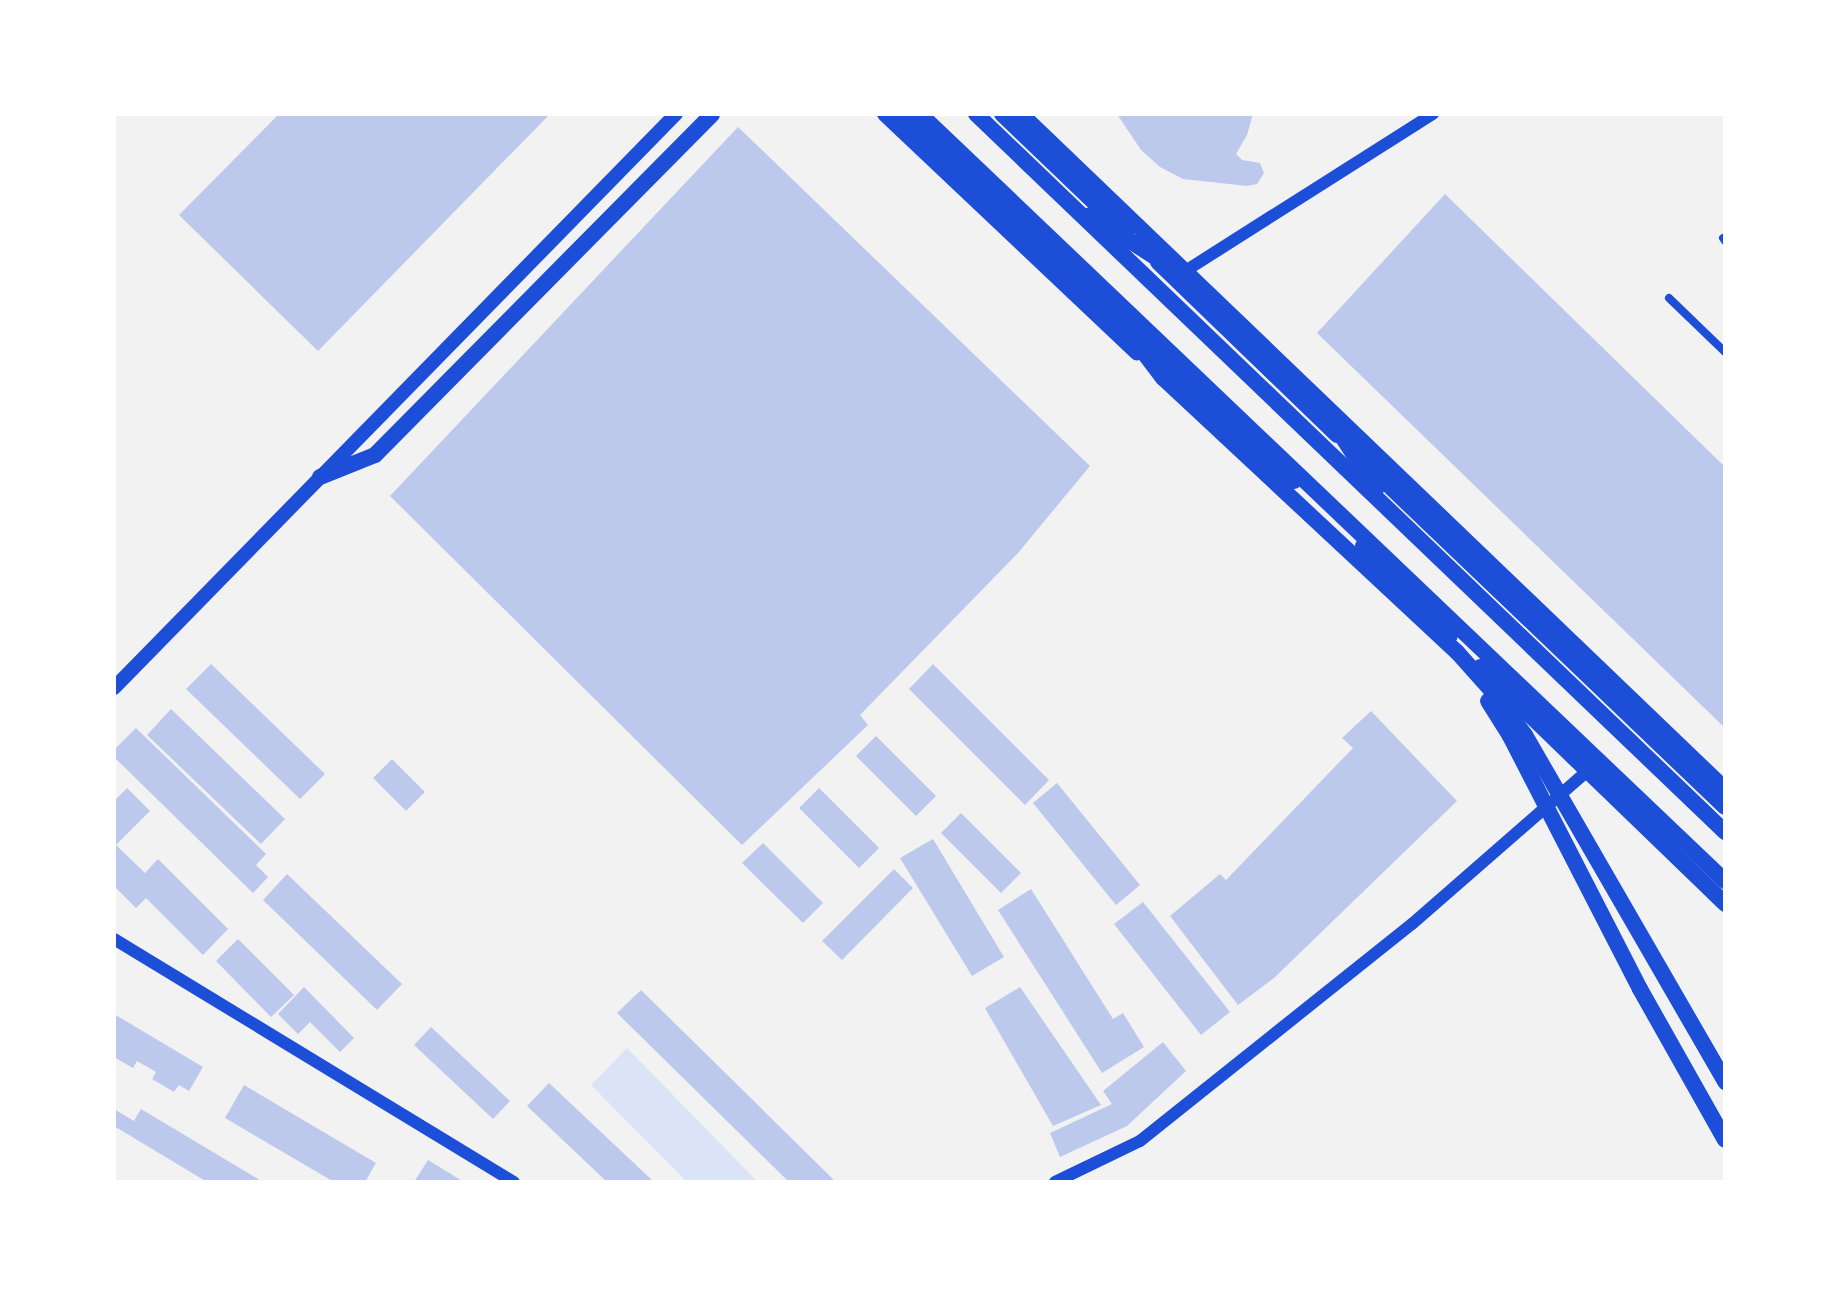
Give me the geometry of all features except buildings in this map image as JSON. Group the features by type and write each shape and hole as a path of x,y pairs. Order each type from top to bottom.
{"main road":[{"path":"114,688 676,114"},
{"path":"320,477 375,455 712,114"},
{"path":"885,114 1457,652 1525,735 1725,1082"},
{"path":"905,114 1366,549 1586,772 1725,904"},
{"path":"920,114 1725,881"},
{"path":"976,114 1725,832"},
{"path":"1002,114 1176,277 1725,807"},
{"path":"1021,114 1725,789"},
{"path":"1060,195 1206,290"},
{"path":"1044,234 1132,332 1163,378"},
{"path":"1311,390 1392,513"},
{"path":"1241,452 1357,529"},
{"path":"1457,652 1510,736 1640,989 1725,1140"}],"street":[{"path":"1176,277 1433,114"},
{"path":"1669,298 1725,352"},
{"path":"1055,1182 1140,1141 1412,924 1586,772"},
{"path":"114,939 514,1182"}],"shaded area":[{"path":"627,1048 758,1182 687,1182 591,1085"}]}
